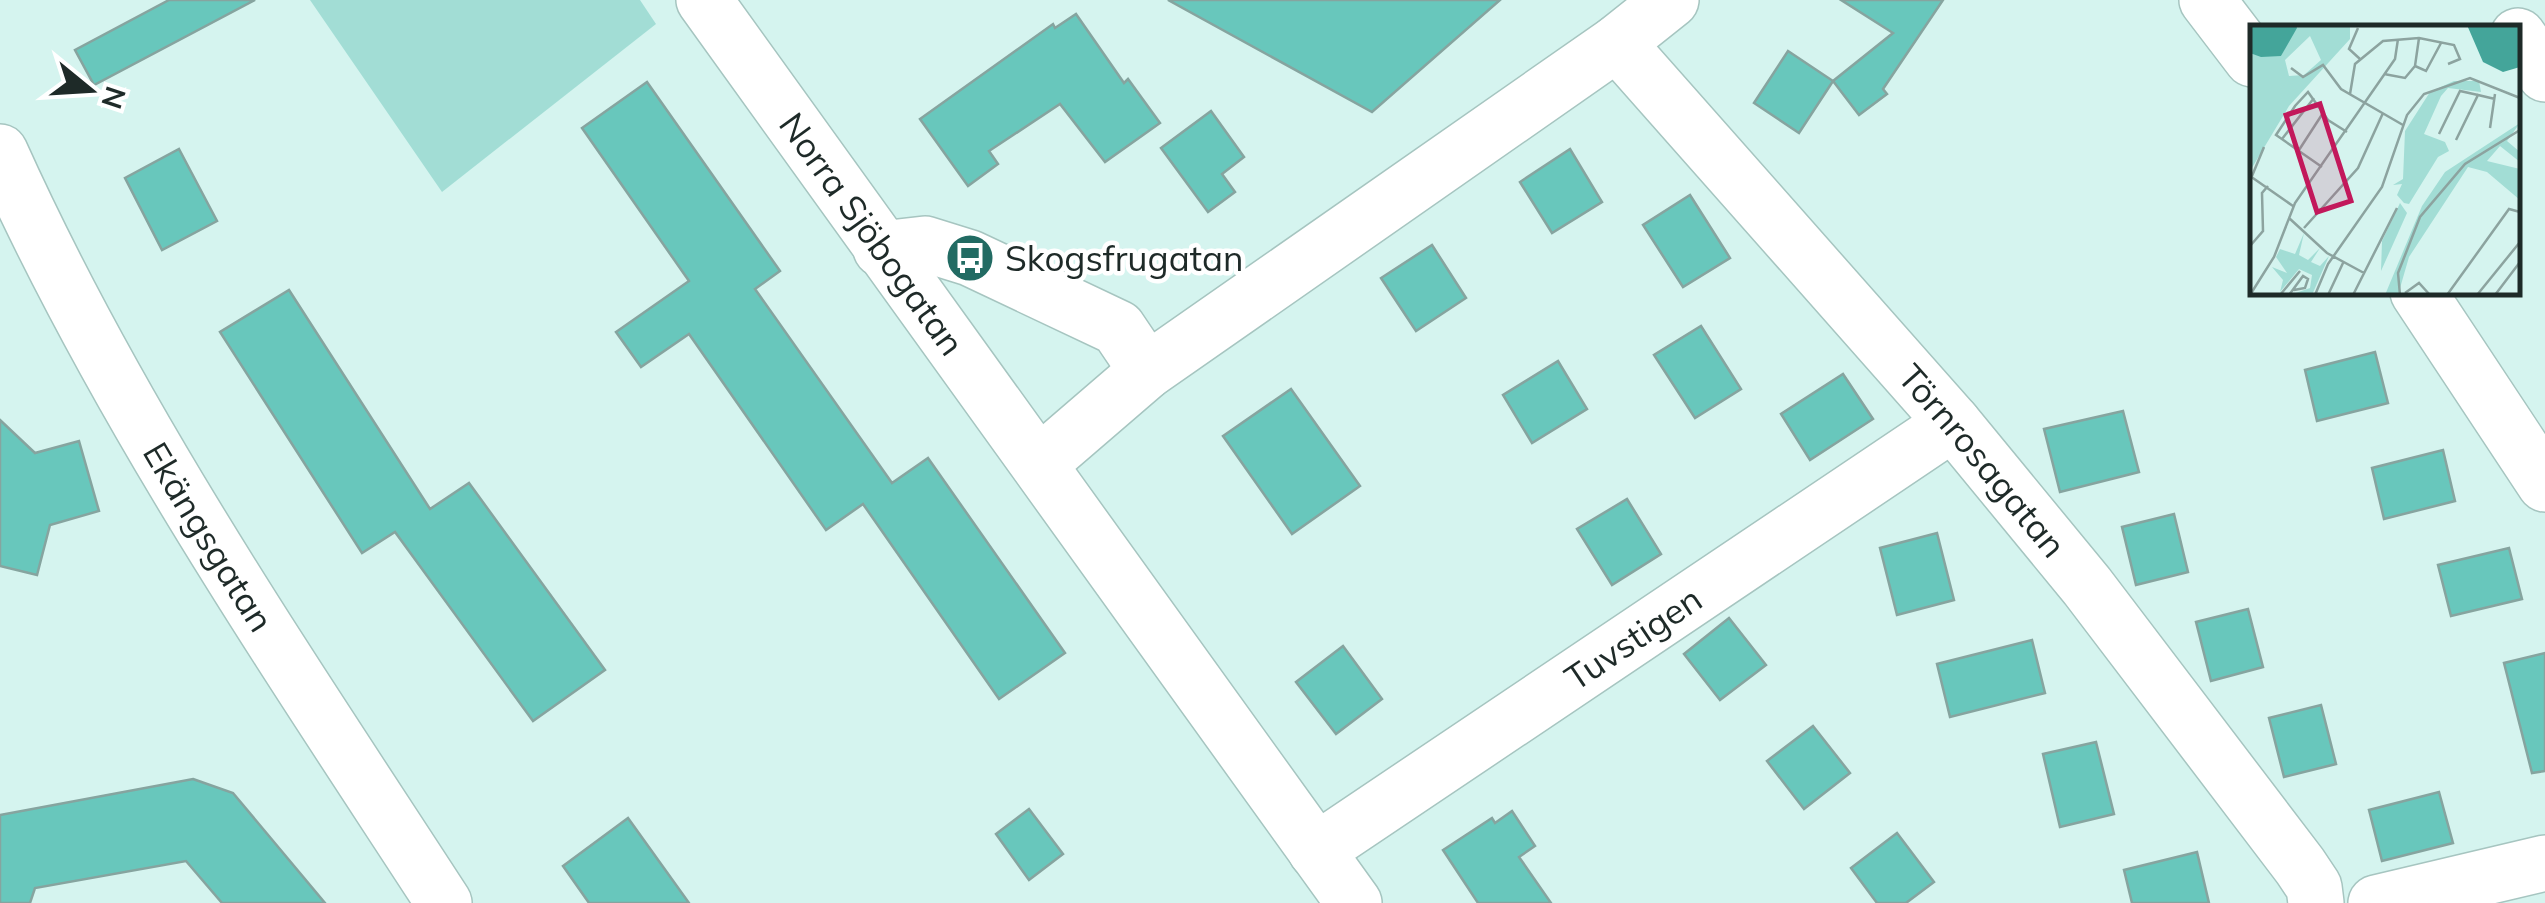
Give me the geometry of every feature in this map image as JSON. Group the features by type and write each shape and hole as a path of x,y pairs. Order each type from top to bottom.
{"street":[{"name":"Norra Sjöbogatan","path":"704,0 1354,903"},
{"path":"1039,464 1146,371 1616,43 1671,0"},
{"path":"2207,0 2250,55"},
{"path":"2490,0 2509,25"},
{"path":"2520,39 2545,74"},
{"name":"Törnrosagatan","path":"1616,43 1953,423 2087,586 2288,851 2314,887 2316,903"},
{"name":"Ekängsgatan","path":"0,152 40,240 176,483 444,903"},
{"path":"881,249 924,244 970,258 1118,328 1146,371"},
{"path":"2420,295 2545,484"},
{"name":"Tuvstigen","path":"1316,851 1953,423"},
{"path":"2376,903 2545,863"}],"shaded area":[{"path":"310,0 640,0 656,24 442,192"}],"building":[{"path":"169,0 255,0 94,85 75,50"},
{"path":"1168,0 1500,0 1372,112"},
{"path":"1841,0 1943,0 1883,89 1887,94 1859,115 1833,81 1893,33"},
{"path":"1076,14 1124,83 1128,79 1160,123 1105,162 1060,104 989,151 998,164 968,186 920,119 1053,24 1055,28"},
{"path":"1788,51 1833,81 1799,133 1754,103"},
{"path":"647,82 780,271 755,289 892,483 928,458 1065,653 999,699 863,504 826,530 689,334 641,367 616,332 689,281 582,128"},
{"path":"1211,111 1244,157 1222,174 1235,192 1208,212 1161,148"},
{"path":"179,149 217,221 162,250 125,178"},
{"path":"1570,149 1602,202 1552,233 1520,182"},
{"path":"1690,195 1730,258 1683,287 1643,225"},
{"path":"1432,245 1466,298 1416,331 1381,278"},
{"path":"289,290 430,509 469,483 605,670 533,721 395,532 362,553 220,332"},
{"path":"1701,326 1741,389 1695,418 1654,355"},
{"path":"2375,352 2388,403 2317,421 2305,370"},
{"path":"1558,361 1587,409 1532,443 1503,395"},
{"path":"1843,374 1873,419 1810,460 1781,414"},
{"path":"1291,389 1360,486 1292,534 1223,436"},
{"path":"2123,411 2139,472 2060,492 2044,429"},
{"path":"0,420 35,453 79,441 99,511 50,525 37,575 0,566"},
{"path":"2443,450 2455,501 2384,519 2372,468"},
{"path":"1627,499 1661,554 1612,585 1577,529"},
{"path":"2174,514 2188,572 2136,585 2122,527"},
{"path":"1937,533 1954,600 1897,615 1880,548"},
{"path":"2509,548 2522,599 2451,616 2438,565"},
{"path":"2248,609 2263,667 2211,681 2196,622"},
{"path":"1729,618 1766,665 1720,700 1684,654"},
{"path":"2032,640 2045,693 1950,717 1937,664"},
{"path":"1343,646 1382,699 1336,734 1296,682"},
{"path":"2545,653 2545,771 2532,773 2504,663"},
{"path":"2321,705 2336,764 2284,777 2269,718"},
{"path":"1813,726 1850,773 1804,809 1767,761"},
{"path":"2096,742 2114,814 2060,827 2043,754"},
{"path":"193,779 233,793 325,903 222,903 186,861 35,888 30,903 0,903 0,815"},
{"path":"2439,792 2453,843 2382,861 2369,810"},
{"path":"1029,809 1063,854 1029,880 996,834"},
{"path":"1512,811 1535,846 1519,857 1551,903 1478,903 1443,850 1492,818 1495,823"},
{"path":"628,818 689,903 589,903 563,866"},
{"path":"1897,833 1934,882 1906,903 1877,903 1851,868"},
{"path":"2197,852 2209,903 2132,903 2124,870"}],"place":[{"name":"Skogsfrugatan","path":"970,258"}]}
